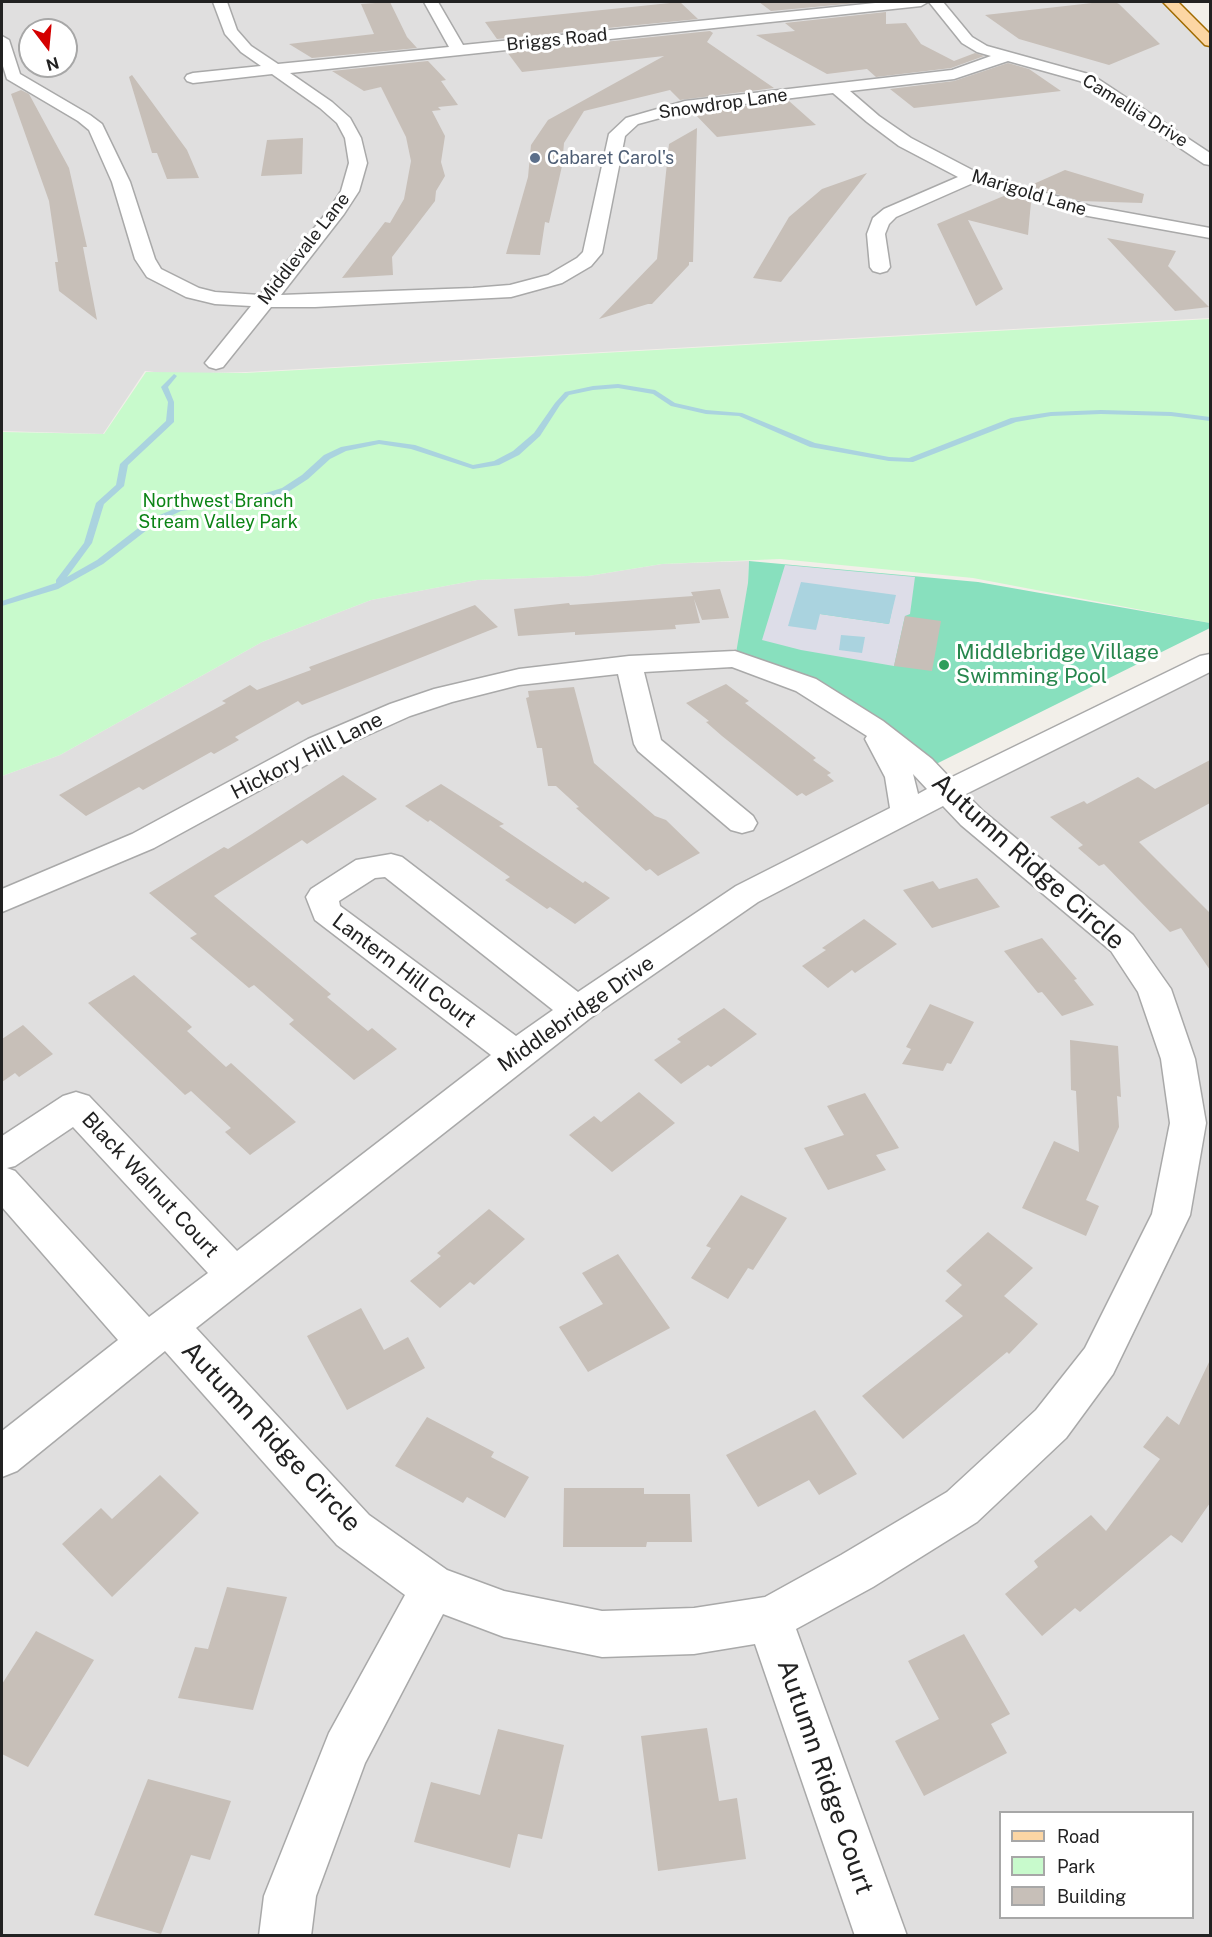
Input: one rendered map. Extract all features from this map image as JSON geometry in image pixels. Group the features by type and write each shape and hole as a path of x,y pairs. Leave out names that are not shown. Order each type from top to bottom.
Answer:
{"main road":[{"path":"1170,2 1210,42"}],"street":[{"name":"Middlevale Lane","path":"216,363 263,301 335,214 350,191 358,163 353,138 344,121 326,105 246,49 230,31 220,2"},
{"path":"431,2 458,50"},
{"name":"Briggs Road","path":"193,78 921,2"},
{"name":"Camellia Drive","path":"936,2 967,40 982,49 1086,78 1210,160"},
{"path":"724,8 740,20"},
{"path":"2,40 7,77"},
{"name":"Snowdrop Lane","path":"7,77 84,118 96,128 121,182 145,259 154,273 193,293 215,298 315,302 511,291 555,279 584,262 592,253 617,135 632,121 685,106 954,74 1004,57"},
{"name":"Marigold Lane","path":"837,88 873,119 905,142 972,177 1088,211 1210,232"},
{"path":"880,267 876,234 880,222 890,213 972,177"},
{"name":"Autumn Ridge Circle","path":"157,1334 353,1530 433,1588 504,1614 602,1634 694,1630 770,1619 856,1571 962,1507 1051,1424 1099,1361 1171,1215 1188,1123 1178,1059 1154,989 1122,943 972,818 922,766 873,727 806,685 735,659 629,664"},
{"path":"629,664 648,744 742,823"},
{"name":"Hickory Hill Lane","path":"2,901 143,841 318,746 400,710 444,695 519,677 629,664"},
{"name":"Middlebridge Drive","path":"2,1457 516,1055 747,894 947,791 1208,667"},
{"name":"Autumn Ridge Circle","path":"873,727 900,777 906,812"},
{"name":"Lantern Hill Court","path":"516,1055 326,912 322,897 367,868 391,865 578,1010"},
{"name":"Black Walnut Court","path":"2,1155 76,1106 235,1275"},
{"path":"2,1182 157,1334"},
{"path":"285,1935 290,1896 346,1750 433,1588"},
{"name":"Autumn Ridge Court","path":"770,1619 832,1801 881,1935"}],"shaded area":[{"path":"2,2 1170,2 1210,42 1210,318 247,372 173,374 145,371 103,434 2,431"},
{"path":"749,561 748,583 806,685 947,791 1203,666 1210,667 1210,1935 2,1936 2,776 60,755 262,642 371,600 477,580 588,576 662,564"},
{"path":"785,565 915,577 910,614 905,616 894,666 801,650 762,640","holes":["895,595 889,624 820,614"]}],"green space":[{"name":"Northwest Branch Stream Valley Park","path":"1210,319 1210,623 973,578 780,559 662,564 588,576 477,580 371,600 262,642 60,755 2,776 2,432 104,434 146,372 245,373"},
{"name":"Middlebridge Village Swimming Pool","path":"749,561 978,582 1210,623 1210,628 930,767 873,727 735,659 748,583"}],"water":[{"path":"801,582 896,595 889,624 820,614 816,630 788,626"},
{"path":"841,635 865,637 862,653 839,650"}],"building":[{"path":"390,2 407,37 417,48 312,58 289,44 374,34 361,4"},
{"path":"680,2 698,19 497,39 485,22"},
{"path":"759,2 868,2 771,11"},
{"path":"1101,2 1119,4 1160,44 1109,65 1019,39 985,15"},
{"path":"886,12 886,24 906,23 921,44 954,61 975,53 984,56 951,68 876,77 867,69 827,74 756,35 795,31 785,23"},
{"path":"710,31 713,33 707,42 774,88 680,100 670,90 584,111 564,143 562,166 549,223 545,222 540,255 506,254 528,177 531,145 548,120 664,56 522,72 507,52"},
{"path":"428,61 446,80 441,81 458,105 438,107 441,110 432,111 445,136 441,162 445,176 436,191 435,201 392,257 393,275 342,278 385,222 390,223 404,199 411,161 406,137 381,87 364,91 332,71"},
{"path":"1008,63 1029,69 1061,91 914,108 890,89 954,81"},
{"path":"132,75 187,150 199,178 167,179 157,153 152,153 129,77"},
{"path":"21,90 29,94 69,168 87,247 83,247 97,320 59,291 55,262 58,262 49,201 11,94"},
{"path":"789,101 816,125 717,137 693,112"},
{"path":"697,128 693,262 689,262 689,265 652,304 599,319 657,259 669,144"},
{"path":"303,138 302,174 261,176 267,140"},
{"path":"1065,170 1144,194 1142,203 1080,201 1029,186"},
{"path":"867,173 781,282 753,278 789,217 822,189"},
{"path":"1006,195 1031,202 1028,235 968,220 1003,289 976,306 937,224"},
{"path":"1107,238 1176,251 1168,266 1209,307 1175,311"},
{"path":"720,589 729,618 702,620 694,599 700,623 675,625 676,629 518,636 514,609 569,603 570,605 693,596 691,592"},
{"path":"475,605 498,627 302,705 298,701 235,737 239,740 214,754 211,752 143,790 139,787 86,816 59,795 226,703 222,701 250,685 257,690 311,670 309,667"},
{"path":"905,616 941,621 932,671 894,666"},
{"path":"726,684 749,701 745,703 816,758 813,760 831,773 827,775 834,781 806,796 802,793 797,796 722,736 706,722 709,721 686,703"},
{"path":"574,687 594,763 655,816 666,820 700,853 658,876 650,869 646,871 576,808 579,807 556,786 548,786 542,748 537,748 526,698 529,697 528,691"},
{"path":"1210,760 1210,803 1139,842 1210,913 1210,970 1181,928 1170,932 1104,864 1099,866 1078,848 1083,845 1050,817 1084,801 1087,804 1138,777 1155,789"},
{"path":"343,775 377,799 307,844 302,840 214,896 331,994 327,997 368,1031 372,1028 397,1049 354,1080 289,1024 294,1020 254,985 249,988 190,938 197,934 149,893 224,847 228,849"},
{"path":"441,784 504,824 499,826 583,883 585,881 610,898 575,924 550,907 547,909 505,880 510,877 430,820 428,822 405,806"},
{"path":"977,878 1000,907 932,928 903,890 933,881 939,889"},
{"path":"864,919 897,944 855,973 852,970 828,988 802,966 826,950 822,948"},
{"path":"1042,938 1077,979 1074,980 1094,1005 1062,1016 1042,992 1038,993 1004,951"},
{"path":"134,975 192,1027 187,1031 226,1067 231,1063 296,1122 250,1155 225,1132 231,1128 191,1091 185,1095 88,1003"},
{"path":"930,1004 974,1022 951,1064 947,1063 943,1071 902,1064 911,1049 906,1047"},
{"path":"724,1008 757,1034 711,1067 708,1065 681,1084 654,1060 681,1042 677,1039"},
{"path":"23,1025 53,1054 19,1077 15,1073 2,1082 2,1039"},
{"path":"1070,1040 1118,1046 1121,1097 1117,1096 1119,1127 1086,1200 1099,1206 1086,1236 1022,1208 1054,1141 1079,1152 1076,1091 1071,1090"},
{"path":"639,1092 675,1123 612,1172 569,1135 594,1116 601,1122"},
{"path":"865,1093 899,1148 876,1155 886,1170 828,1190 804,1148 844,1135 827,1106"},
{"path":"741,1195 787,1218 753,1270 748,1268 728,1299 691,1278 711,1248 706,1246"},
{"path":"489,1209 525,1239 474,1285 470,1282 440,1308 410,1281 441,1256 437,1253"},
{"path":"988,1232 1033,1268 1004,1296 1038,1324 1009,1354 1007,1352 903,1439 862,1396 963,1316 945,1301 962,1285 946,1271"},
{"path":"618,1254 670,1328 588,1372 559,1327 603,1304 582,1273"},
{"path":"361,1308 384,1350 408,1337 425,1368 347,1410 307,1336"},
{"path":"1210,1360 1210,1503 1182,1543 1171,1535 1080,1612 1075,1608 1042,1636 1005,1594 1038,1567 1034,1561 1091,1515 1106,1531 1160,1459 1143,1447 1167,1416 1179,1425"},
{"path":"815,1410 857,1474 819,1495 809,1480 758,1507 726,1455"},
{"path":"427,1417 494,1452 491,1457 529,1477 505,1518 467,1497 463,1503 395,1466"},
{"path":"160,1475 199,1513 112,1597 62,1544 101,1508 112,1519"},
{"path":"564,1488 644,1488 644,1494 690,1494 692,1542 647,1542 646,1547 563,1547"},
{"path":"227,1587 287,1597 253,1710 178,1698 195,1647 208,1649"},
{"path":"36,1631 94,1660 28,1767 2,1754 2,1684"},
{"path":"964,1634 1010,1714 991,1724 1007,1753 924,1796 895,1741 939,1719 908,1661"},
{"path":"707,1728 719,1801 737,1798 746,1859 658,1871 641,1736"},
{"path":"498,1729 564,1745 542,1839 518,1834 510,1868 414,1842 431,1782 480,1795"},
{"path":"148,1779 231,1801 210,1860 191,1855 161,1934 94,1915"}],"waterway":[{"path":"59,582 88,543 100,503 120,486 124,464 170,422 171,402 164,387 174,376"},
{"path":"2,604 55,587 100,562 153,521 179,509 254,499 285,490 305,477 327,457 344,449 379,442 412,447 473,467 496,463 516,453 537,434 567,393 593,388 618,386 655,392 673,405 706,412 740,414 813,445 889,459 910,460 1014,420 1051,414 1101,412 1171,414 1210,419"}],"place":[{"name":"Cabaret Carol's","path":"535,158"},
{"name":"Middlebridge Village Swimming Pool","path":"944,665"}]}
